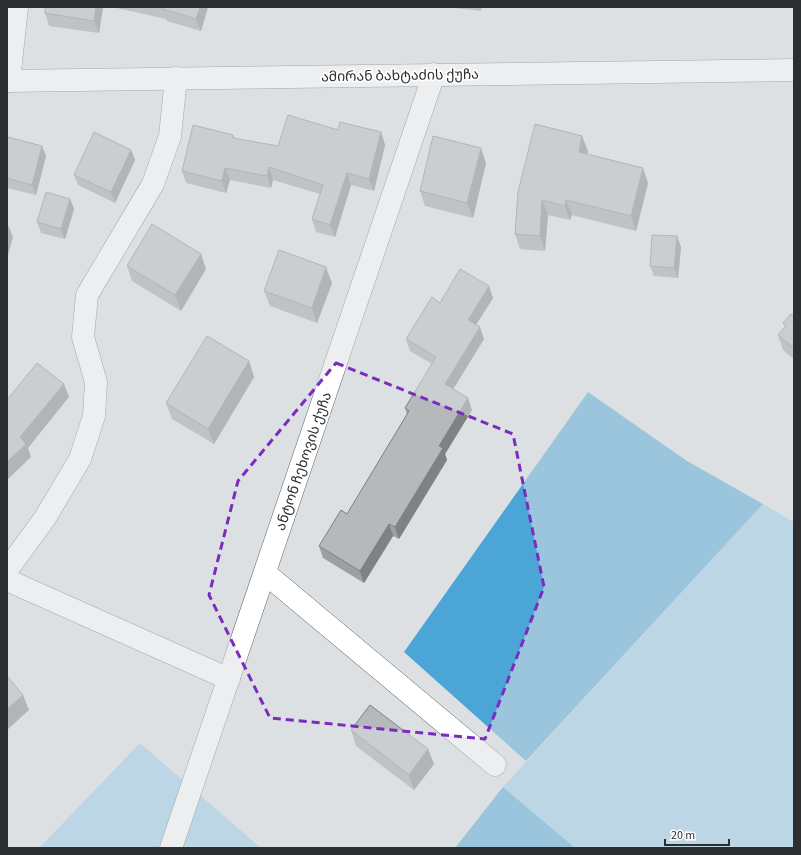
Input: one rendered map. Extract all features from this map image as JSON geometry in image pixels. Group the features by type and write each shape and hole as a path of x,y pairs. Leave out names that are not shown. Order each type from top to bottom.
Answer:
{"street":[{"path":"8,81 17,7"},
{"name":"ამირან ბახტაძის ქუჩა","path":"8,81 794,70"},
{"name":"ანტონ ჩეხოვის ქუჩა","path":"172,848 434,74"},
{"path":"7,570 45,518 80,459 94,416 96,382 83,337 87,295 153,184 170,136 176,78"},
{"path":"265,573 495,765"},
{"path":"7,580 229,679"}],"highlighted area":[{"path":"336,363 513,434 544,587 485,739 270,718 209,595 238,481"}],"shaded area":[{"path":"588,392 687,461 763,504 526,761 404,652"},
{"path":"763,504 794,522 794,848 572,848 573,846 503,787"},
{"path":"140,743 261,848 39,848"},
{"path":"503,787 573,846 572,848 455,848"}],"building":[{"path":"45,7 96,7 94,21 45,13"},
{"path":"163,7 200,7 196,19 163,9"},
{"path":"288,115 338,130 340,122 381,132 369,179 347,173 330,225 312,219 323,185 269,167 267,176 225,168 222,181 182,171 193,125 233,135 233,138 278,146"},
{"path":"535,124 582,136 579,152 643,168 631,216 566,200 565,206 542,200 540,236 515,234 518,192"},
{"path":"94,132 131,150 111,192 74,175"},
{"path":"433,136 481,148 467,203 420,191"},
{"path":"8,137 42,146 32,185 7,178"},
{"path":"46,192 70,199 61,229 37,222"},
{"path":"152,224 201,254 175,295 127,266"},
{"path":"652,235 677,236 674,268 650,266"},
{"path":"279,250 326,267 312,308 264,291"},
{"path":"460,269 489,286 468,320 480,327 445,384 468,398 439,446 443,448 395,527 389,524 360,571 319,546 341,510 347,514 409,411 405,408 436,357 406,339 432,297 440,303"},
{"path":"791,314 794,316 794,348 778,335 786,326 783,323"},
{"path":"207,336 249,361 208,429 166,403"},
{"path":"37,363 64,384 20,437 26,444 7,462 7,400"},
{"path":"7,676 23,695 7,709"},
{"path":"370,705 428,749 409,775 351,730"}]}
